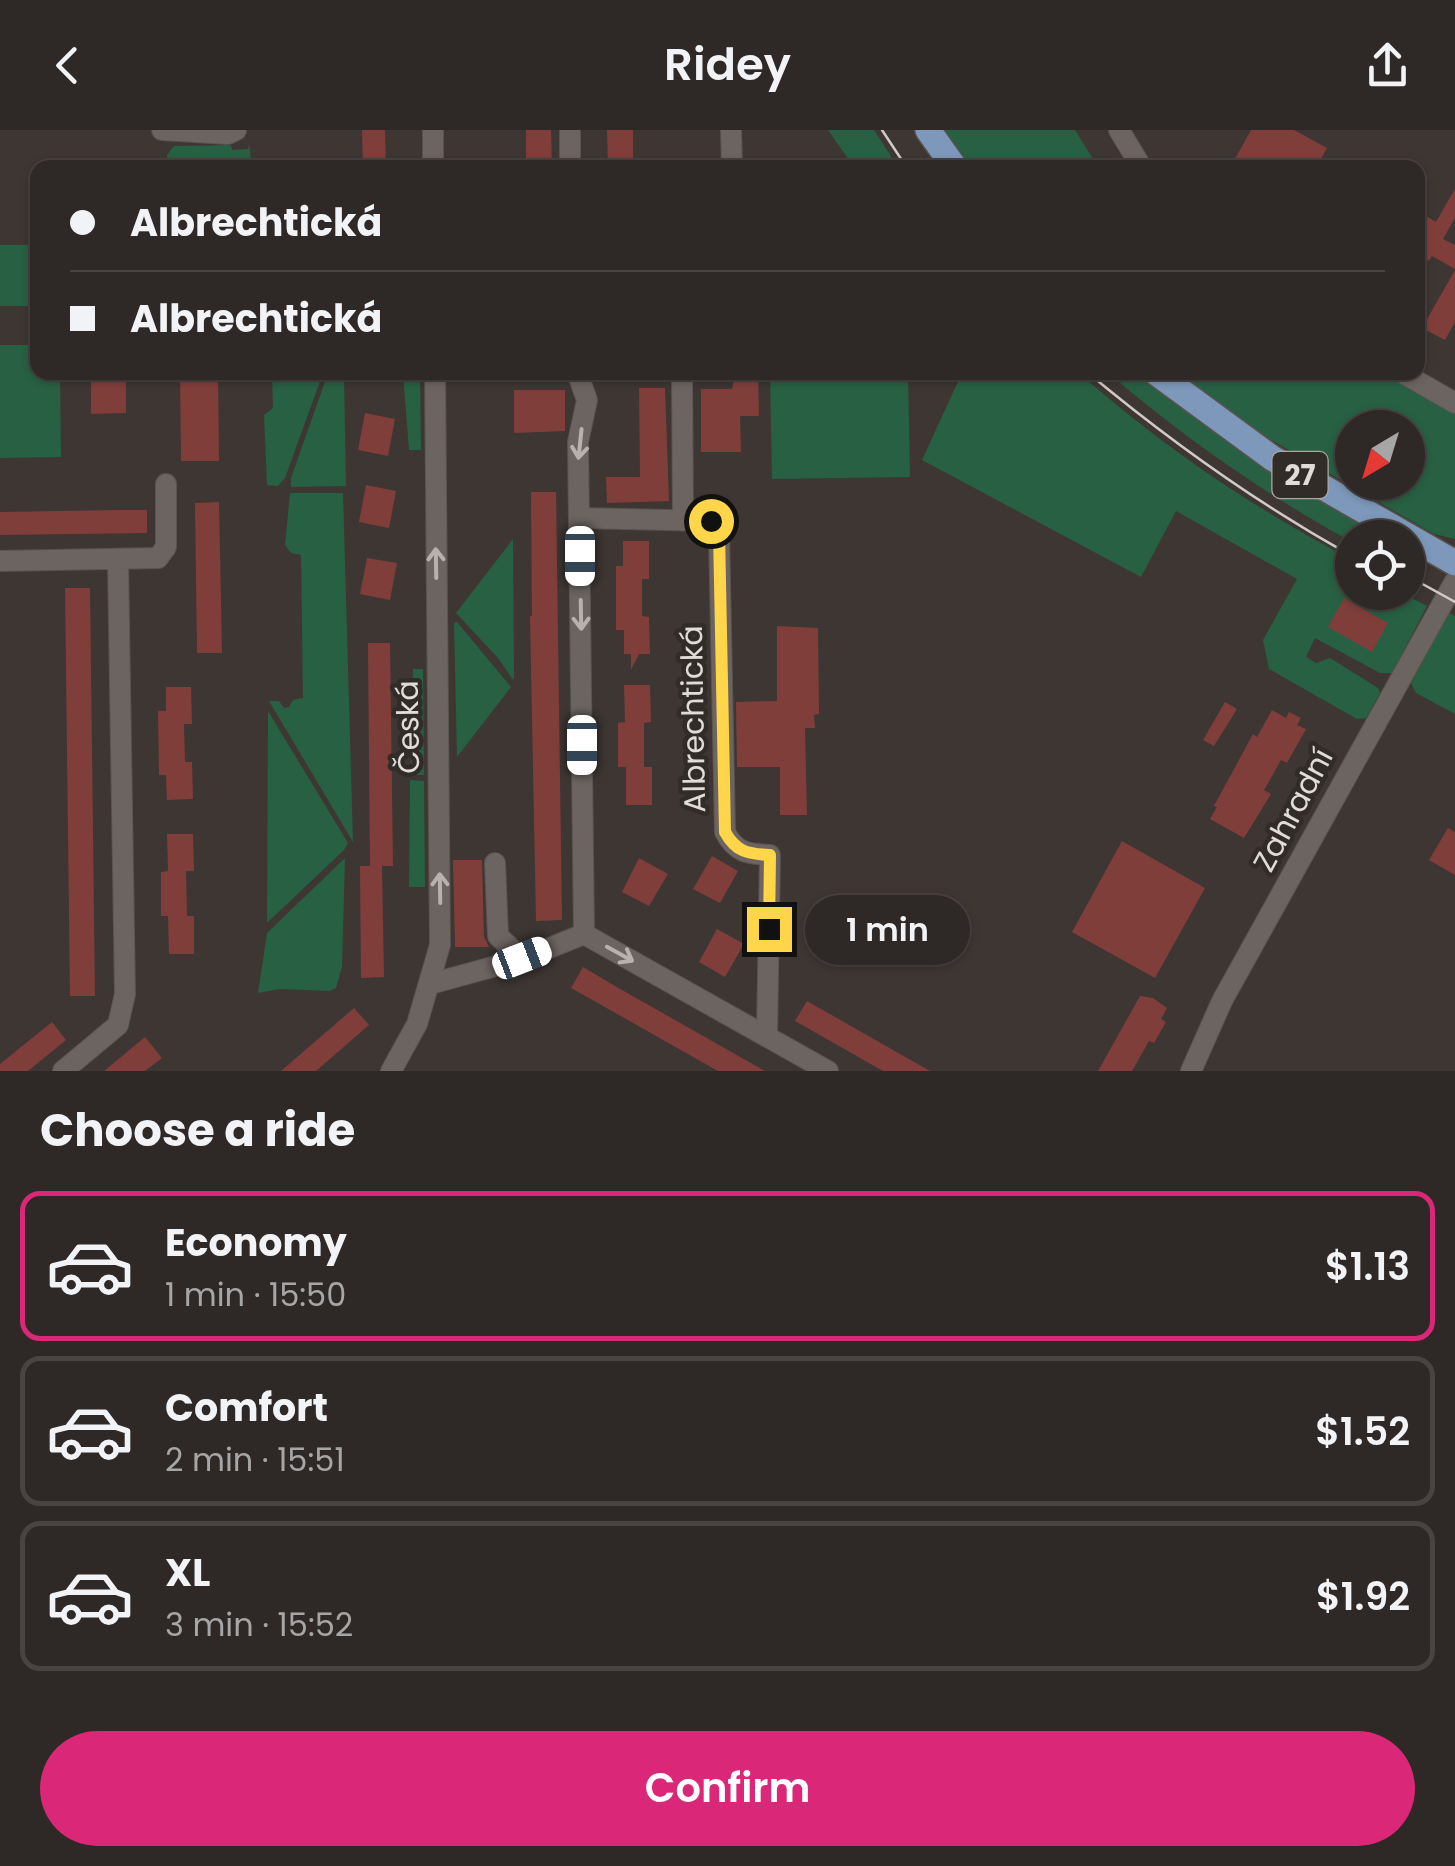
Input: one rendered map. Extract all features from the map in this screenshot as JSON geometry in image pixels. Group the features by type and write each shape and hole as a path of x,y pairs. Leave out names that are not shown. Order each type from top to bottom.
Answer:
{"main road":[{"path":"928,130 949,160"},
{"name":"27","path":"1167,380 1272,458 1455,563"}],"street":[{"path":"162,130 232,132"},
{"path":"433,130 433,160"},
{"path":"570,130 570,160"},
{"path":"732,130 732,160"},
{"path":"1119,130 1137,160"},
{"name":"Česká","path":"402,1068 440,945 435,380"},
{"path":"580,380 587,400 578,442 584,934"},
{"path":"682,380 682,519"},
{"path":"1415,380 1455,403"},
{"path":"0,562 158,558 166,547 166,484"},
{"name":"Albrechtická","path":"580,518 711,521 719,532 725,832 733,847 748,854 771,849 767,1035"},
{"path":"62,1071 118,1025 125,994 118,561"},
{"name":"Zahradní","path":"1191,1071 1222,1001 1455,581"},
{"path":"496,863 498,936 522,958"},
{"path":"430,984 522,958 584,934"},
{"path":"584,934 828,1071"}],"green space":[{"path":"828,130 874,130 893,160 849,160"},
{"path":"942,130 1075,130 1094,160 965,160"},
{"path":"249,144 251,160 167,160 174,146 231,145 232,150 248,149"},
{"path":"0,245 30,245 30,306 0,306"},
{"path":"0,345 30,345 30,380 60,380 61,457 0,458"},
{"path":"272,380 320,380 285,478 278,486 267,485 264,415 273,408"},
{"path":"326,380 344,380 346,486 291,487"},
{"path":"404,380 420,380 421,450 409,450"},
{"path":"770,380 908,380 910,477 772,479"},
{"path":"959,380 1087,380 1210,475 1335,550 1335,610 1425,610 1392,673 1380,673 1315,638 1306,657 1316,663 1330,658 1378,688 1380,693 1366,718 1357,719 1269,669 1263,640 1297,579 1176,511 1141,577 922,460"},
{"path":"1117,380 1144,380 1258,462 1355,520 1335,520 1335,533 1226,464"},
{"path":"1183,380 1395,380 1455,413 1455,539 1434,534 1425,529 1425,520 1410,520 1375,500 1425,500 1425,410 1335,410 1335,477 1259,433"},
{"path":"290,493 343,493 353,842 269,701 279,701 284,708 303,698 301,555 291,553 285,545"},
{"path":"513,539 514,678 513,680 456,613"},
{"path":"1449,613 1455,616 1455,714 1416,693 1411,683"},
{"path":"454,623 511,687 457,757"},
{"path":"413,669 423,669 424,775 411,775"},
{"path":"268,711 348,843 267,923"},
{"path":"410,780 424,781 425,887 409,887"},
{"path":"345,858 342,967 336,988 258,993 267,933"}],"building":[{"path":"362,130 385,130 386,160 363,160"},
{"path":"526,130 551,130 552,160 526,160"},
{"path":"607,130 633,130 633,160 608,160"},
{"path":"1251,130 1294,130 1327,148 1320,160 1234,160"},
{"path":"1455,189 1455,218 1443,239 1455,245 1455,269 1432,256 1429,261 1425,258 1425,215 1436,222"},
{"path":"1455,270 1455,322 1445,340 1425,330 1425,323"},
{"path":"91,380 126,380 126,413 91,414"},
{"path":"180,380 218,380 219,461 181,461"},
{"path":"734,380 758,380 759,416 740,416 741,452 701,452 701,389 732,389"},
{"path":"639,388 665,388 669,501 607,503 606,477 640,477"},
{"path":"514,390 565,390 565,431 514,433"},
{"path":"365,413 395,419 388,456 358,450"},
{"path":"366,485 396,491 389,528 359,522"},
{"path":"531,492 556,492 562,920 536,921"},
{"path":"219,502 222,653 197,653 195,503"},
{"path":"147,510 147,533 0,535 0,512"},
{"path":"623,541 649,541 649,579 642,579 642,616 649,617 650,654 639,654 631,670 631,654 624,654 624,630 616,630 616,566 623,566"},
{"path":"367,558 397,563 390,600 360,594"},
{"path":"65,588 90,588 95,996 70,996"},
{"path":"1337,610 1365,610 1388,623 1372,652 1328,627"},
{"path":"777,626 818,628 819,714 814,715 815,728 805,728 807,815 780,815 780,767 737,767 736,702 777,701"},
{"path":"368,643 390,643 393,866 382,866 384,977 361,978 360,866 370,866"},
{"path":"624,685 650,685 651,722 644,723 644,767 652,767 652,805 626,805 626,767 618,767 618,723 625,722"},
{"path":"166,687 191,687 192,724 184,724 185,762 192,762 193,799 167,800 166,775 159,775 158,711 166,711"},
{"path":"1225,702 1237,709 1214,746 1203,740"},
{"path":"1272,710 1286,718 1289,712 1301,718 1297,725 1306,729 1287,763 1281,760 1264,790 1271,794 1244,838 1210,819 1253,734 1257,737"},
{"path":"1448,828 1455,832 1455,875 1429,860"},
{"path":"167,834 193,834 194,871 186,871 187,916 194,916 194,954 169,954 168,916 161,916 161,872 168,871"},
{"path":"1122,841 1205,888 1155,978 1072,932"},
{"path":"712,856 738,871 720,903 693,889"},
{"path":"639,858 668,874 649,906 622,892"},
{"path":"453,860 482,860 484,937 489,947 455,947"},
{"path":"717,929 744,944 725,977 699,962"},
{"path":"583,967 765,1071 718,1071 571,988"},
{"path":"1140,996 1153,998 1167,1008 1161,1019 1166,1022 1154,1043 1149,1041 1132,1071 1098,1071"},
{"path":"807,1001 930,1071 883,1071 795,1021"},
{"path":"354,1008 369,1025 316,1071 281,1071"},
{"path":"52,1022 66,1040 28,1071 0,1071 0,1064"},
{"path":"145,1037 162,1058 145,1071 104,1071"}],"tram line":[{"path":"882,130 902,160"},
{"path":"1097,380 1215,470 1335,546"},
{"path":"1425,585 1455,602"}],"route":[{"path":"711,521 719,532 725,832 733,847 748,854 770,855 769,929"}]}
